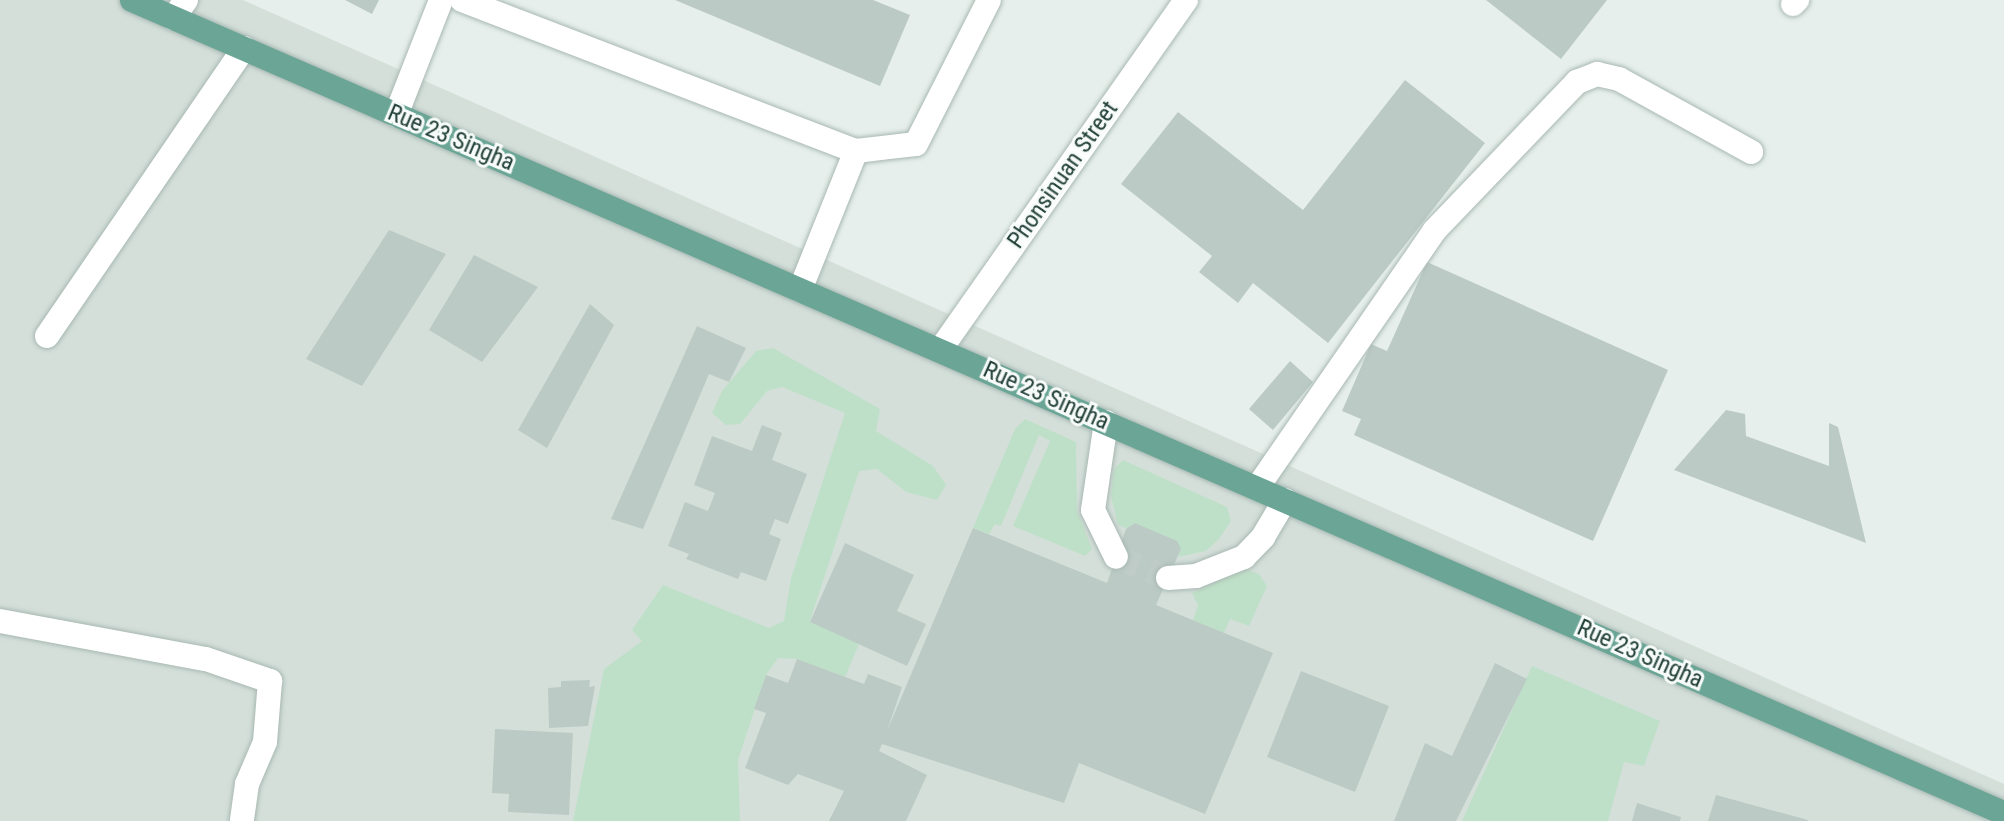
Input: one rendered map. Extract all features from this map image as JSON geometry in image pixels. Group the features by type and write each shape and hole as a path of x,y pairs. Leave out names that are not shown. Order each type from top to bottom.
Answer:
{"main road":[{"name":"Rue 23 Singha","path":"132,0 179,9 244,48 396,115 2004,813"},
{"name":"Rue 23 Singha","path":"1958,793 1983,821"}],"street":[{"path":"396,115 441,0"},
{"path":"462,0 856,151 916,144 989,0"},
{"name":"Phonsinuan Street","path":"940,350 1186,0"},
{"path":"47,336 244,48"},
{"path":"1257,488 1434,231 1577,82 1597,74 1619,79 1751,152"},
{"path":"800,290 856,151"},
{"path":"1106,422 1093,510 1116,557"},
{"path":"1168,578 1196,576 1244,557 1263,537 1285,500"},
{"path":"0,621 206,659 270,681 265,742 247,784 242,821"}],"shaded area":[{"path":"0,0 243,0 2004,784 2004,821 0,821"}],"green space":[{"path":"773,348 880,409 876,431 933,466 946,485 937,500 906,492 877,469 859,471 810,621 859,644 845,677 797,659 778,658 766,675 738,760 740,821 573,821 604,669 642,641 632,630 663,585 769,628 784,621 791,578 845,413 782,387 767,391 740,424 726,425 712,413 722,391 756,351"},
{"path":"1025,419 1076,442 1077,511 1092,549 1085,556 1013,526 1050,441 1039,435 1001,526 995,524 989,534 973,528 1015,429"},
{"path":"1123,460 1227,507 1231,521 1219,539 1206,551 1178,557 1181,549 1118,525 1111,496 1114,469"},
{"path":"1244,569 1259,574 1267,586 1249,626 1230,619 1224,633 1193,620 1198,605 1192,593"},
{"path":"1532,666 1660,721 1644,766 1624,762 1608,821 1462,821"}],"building":[{"path":"345,0 379,0 372,14"},
{"path":"675,0 873,0 910,15 880,86"},
{"path":"1486,0 1607,0 1561,59"},
{"path":"1405,80 1485,143 1328,343 1253,283 1238,303 1199,272 1212,256 1121,184 1178,112 1303,210"},
{"path":"389,230 446,254 362,386 306,359"},
{"path":"474,255 538,287 482,362 429,330"},
{"path":"1427,262 1668,370 1593,541 1354,435 1361,419 1342,411 1371,344 1387,351"},
{"path":"590,304 614,325 547,448 518,430"},
{"path":"697,326 746,348 729,382 709,374 643,529 611,519"},
{"path":"1290,361 1313,382 1273,430 1249,409"},
{"path":"1726,410 1745,414 1746,436 1829,466 1829,423 1838,427 1866,543 1674,470"},
{"path":"762,425 782,433 772,460 807,474 788,524 775,519 769,534 781,539 766,581 741,572 738,579 686,559 689,554 668,546 685,502 708,511 715,493 694,485 712,436 752,451"},
{"path":"1135,523 1177,541 1181,549 1156,605 1273,653 1205,814 1079,763 1064,803 882,744 879,751 927,775 906,821 829,821 844,791 798,774 788,785 745,768 766,713 754,709 766,675 788,683 797,659 864,684 868,674 902,687 887,731 973,528 1107,583 1126,529"},
{"path":"845,543 914,575 897,611 926,624 907,666 810,622"},
{"path":"1495,663 1527,679 1456,821 1394,821 1425,743 1452,756"},
{"path":"1301,671 1389,706 1355,792 1267,757"},
{"path":"590,680 589,687 595,686 588,726 549,728 548,688 561,687 561,681"},
{"path":"495,729 573,733 569,815 508,812 509,794 492,793"},
{"path":"1716,795 1808,820 1808,821 1708,821"},
{"path":"1637,803 1681,817 1680,821 1632,821"}],"tunnel":[{"path":"1116,557 1168,578"}]}
